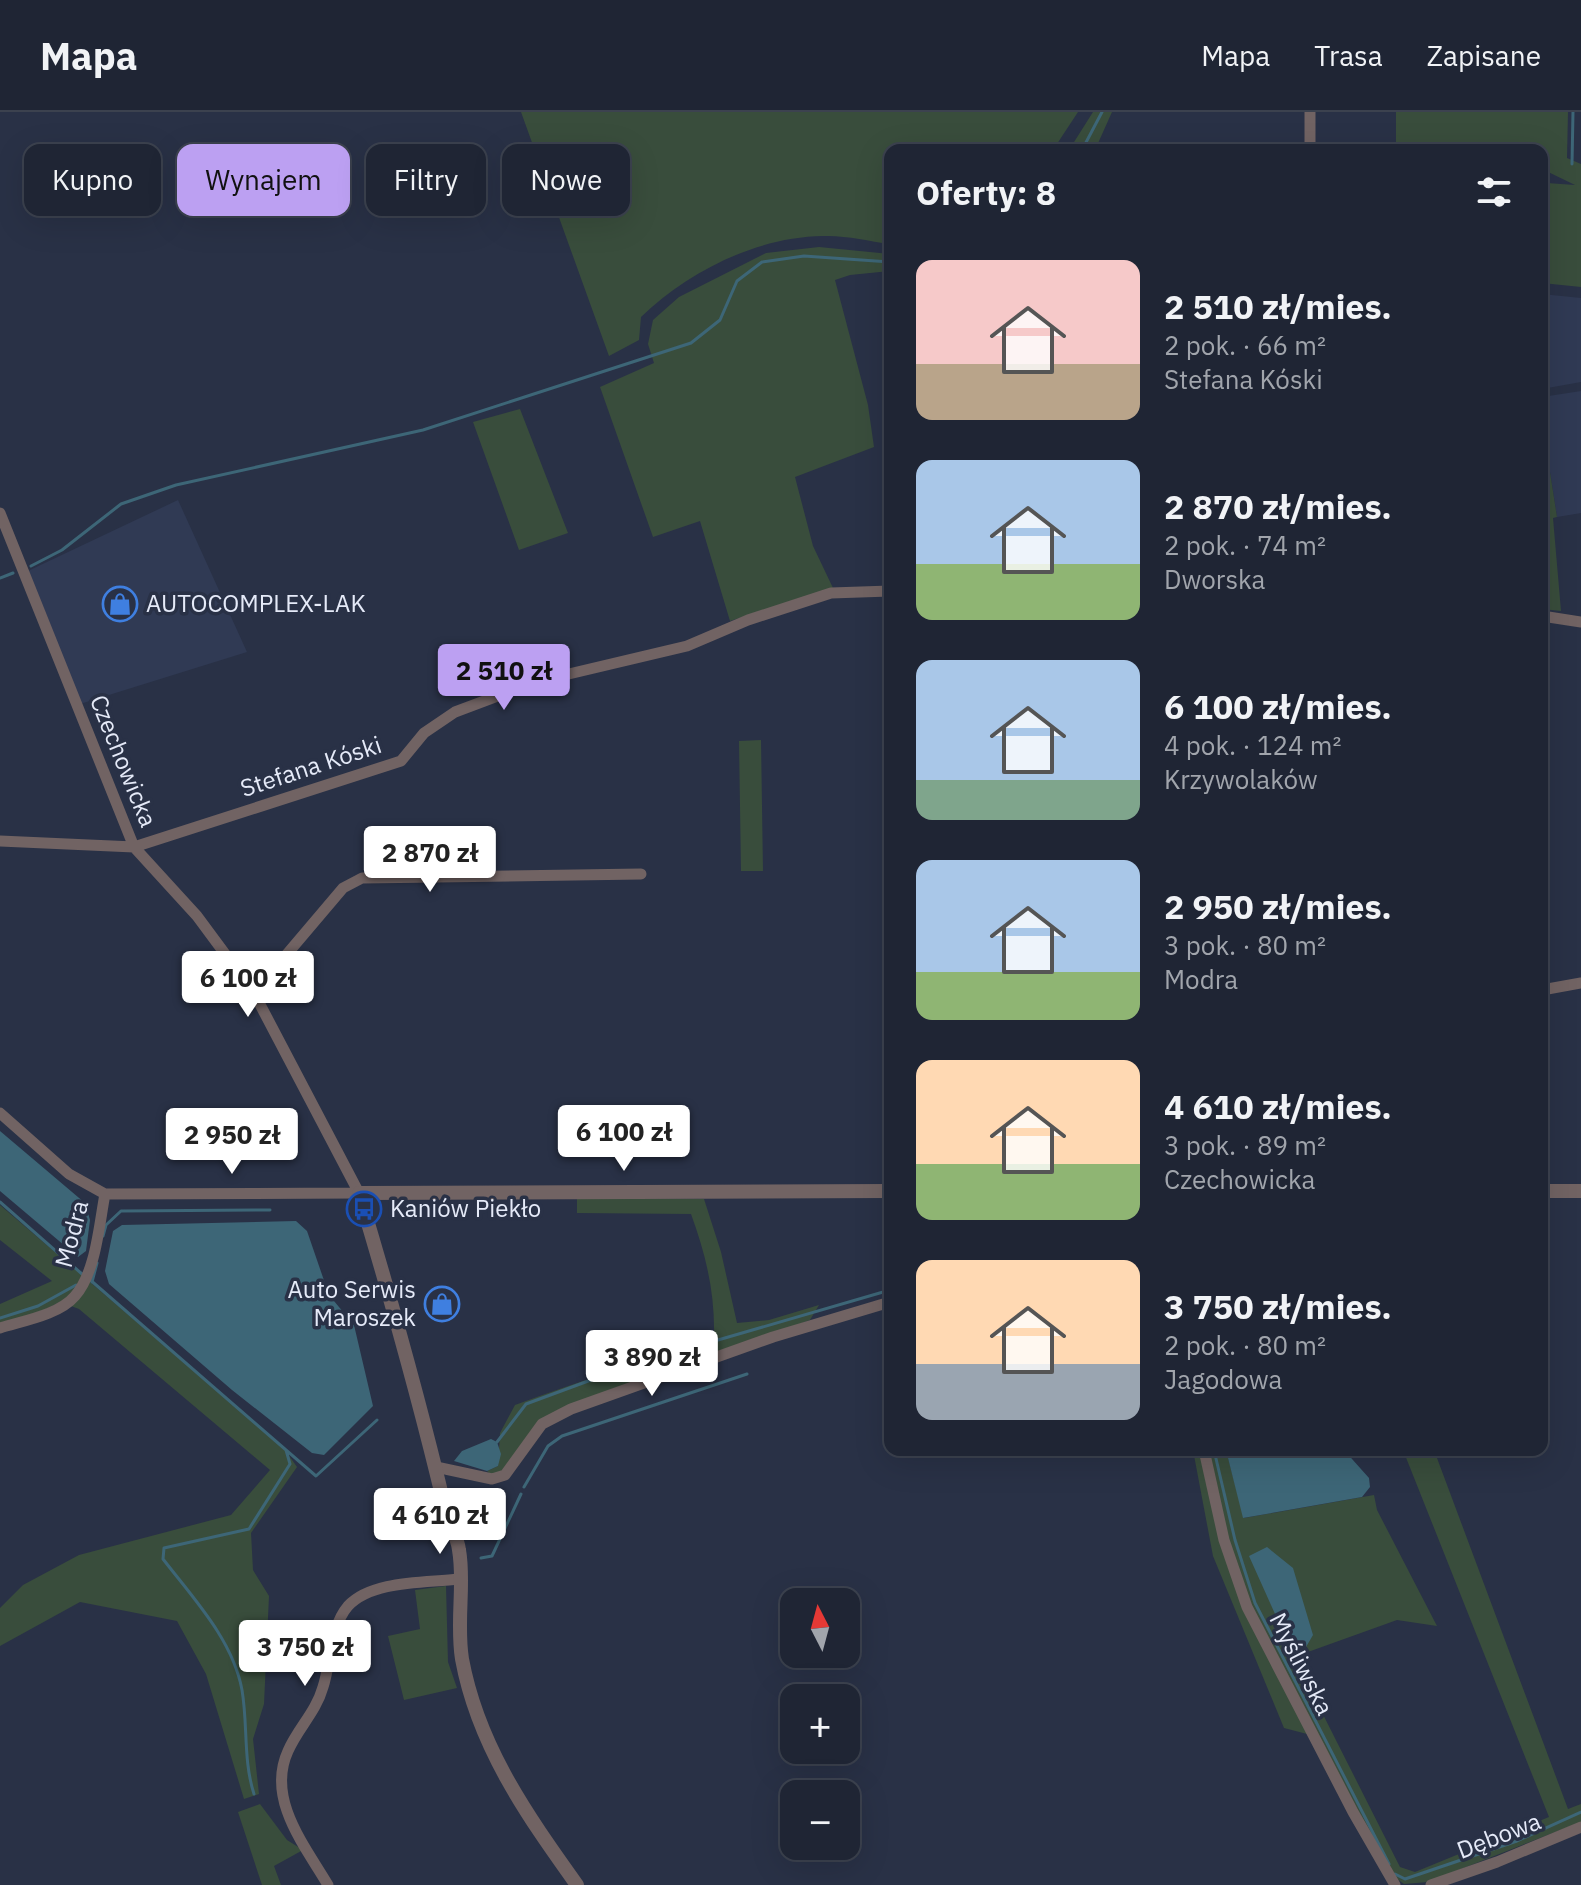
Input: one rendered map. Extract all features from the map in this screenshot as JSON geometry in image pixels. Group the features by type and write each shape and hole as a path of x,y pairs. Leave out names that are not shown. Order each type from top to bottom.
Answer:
{"street":[{"path":"1310,112 1310,144"},
{"name":"Czechowicka","path":"0,513 134,847 197,916 254,993 359,1193 436,1467 444,1507 460,1550 457,1619 462,1660 488,1746 513,1791 577,1885"},
{"name":"Stefana Kóski","path":"0,841 134,847 401,761 424,733 455,712 535,682 687,646 748,620 831,593 884,591"},
{"path":"1548,617 1581,622"},
{"path":"254,993 343,888 362,878 641,874"},
{"path":"1548,989 1581,983"},
{"name":"Modra","path":"0,1113 69,1174 105,1194 359,1193"},
{"path":"359,1193 884,1191"},
{"path":"1548,1191 1581,1191"},
{"name":"Modra","path":"0,1328 40,1315 75,1297 88,1271 105,1194"},
{"path":"436,1467 492,1479 505,1475 542,1424 571,1409 773,1337 884,1304"},
{"name":"Myśliwska","path":"1205,1456 1224,1540 1247,1607 1353,1812 1395,1885"},
{"path":"328,1885 288,1818 281,1779 288,1752 318,1705 337,1627 348,1606 368,1593 458,1579"},
{"name":"Dębowa","path":"1431,1885 1581,1827"}],"shaded area":[{"path":"1548,295 1581,298 1581,382 1548,388"},
{"path":"1581,391 1581,513 1557,517 1548,459 1548,396"},
{"path":"178,500 247,652 80,704 28,571"},
{"path":"0,1131 85,1203 90,1220 86,1251 78,1257 0,1191"},
{"path":"296,1221 307,1231 329,1295 354,1325 373,1406 324,1455 312,1453 232,1390 109,1284 105,1271 113,1231 122,1225"},
{"path":"491,1439 497,1442 501,1454 498,1466 487,1471 454,1461 462,1451"},
{"path":"1228,1456 1349,1456 1369,1478 1370,1487 1362,1497 1243,1518"},
{"path":"1267,1547 1293,1568 1313,1635 1306,1647 1288,1643 1249,1556"}],"green space":[{"path":"521,112 1078,112 1057,144 884,144 884,243 823,236 798,238 748,250 702,272 660,301 641,317 639,340 609,356 559,216 630,216 630,144 533,144"},
{"path":"1093,112 1112,112 1098,144 1073,144"},
{"path":"1396,112 1568,112 1567,158 1581,164 1581,287 1548,284 1548,183 1575,185 1548,172 1548,144 1396,144"},
{"path":"819,247 884,253 884,272 835,280 868,405 874,447 795,477 813,546 833,588 730,621 700,521 653,537 600,387 654,363 648,344 653,320 679,297 766,253"},
{"path":"520,409 568,533 519,550 473,422"},
{"path":"1548,459 1557,517 1553,518 1561,611 1548,610"},
{"path":"761,740 763,871 741,871 739,741"},
{"path":"577,1198 704,1199 721,1252 737,1323 769,1320 819,1305 810,1320 540,1421 501,1474 492,1476 487,1471 498,1466 500,1433 515,1405 714,1336 708,1274 691,1214 577,1213"},
{"path":"0,1205 283,1447 297,1467 251,1533 253,1570 269,1596 264,1704 253,1739 259,1794 244,1799 206,1674 177,1621 80,1602 0,1646 0,1608 23,1585 79,1555 231,1515 270,1470 79,1309 60,1302 40,1312 0,1324 0,1304 52,1281 0,1240"},
{"path":"1194,1456 1228,1456 1244,1518 1374,1495 1377,1510 1437,1626 1397,1620 1294,1657 1400,1867 1415,1872 1549,1817 1405,1456 1436,1456 1568,1809 1581,1804 1581,1822 1428,1882 1404,1884 1393,1876 1307,1734 1284,1728 1213,1556"},
{"path":"446,1586 448,1662 457,1688 404,1700 388,1636 420,1629 415,1590"},
{"path":"260,1804 287,1840 303,1850 274,1866 281,1885 262,1885 238,1812"}],"waterway":[{"path":"1085,144 1102,112"},
{"path":"1572,164 1573,112"},
{"path":"31,566 62,550 121,504 176,485 423,430 691,343 720,320 737,281 762,262 804,256 884,262"},
{"path":"0,578 13,573"},
{"path":"0,1202 82,1274"},
{"path":"103,1236 106,1225 121,1211 270,1210"},
{"path":"92,1282 97,1263"},
{"path":"88,1278 316,1476 377,1420"},
{"path":"0,1318 38,1306 76,1285"},
{"path":"497,1442 526,1404 618,1370 657,1362 718,1340 884,1292"},
{"path":"524,1487 548,1446 562,1436 747,1374"},
{"path":"254,1794 248,1768 242,1690 237,1672 210,1620 163,1559 164,1548 249,1529 290,1464 286,1450"},
{"path":"1215,1456 1235,1540 1255,1603 1389,1864"},
{"path":"481,1558 492,1556 521,1494"},
{"path":"1395,1874 1405,1879 1517,1841 1581,1812"}],"place":[{"name":"AUTOCOMPLEX-LAK","path":"120,604"},
{"name":"Kaniów Piekło","path":"364,1209"},
{"name":"Auto Serwis Maroszek","path":"442,1304"}]}
